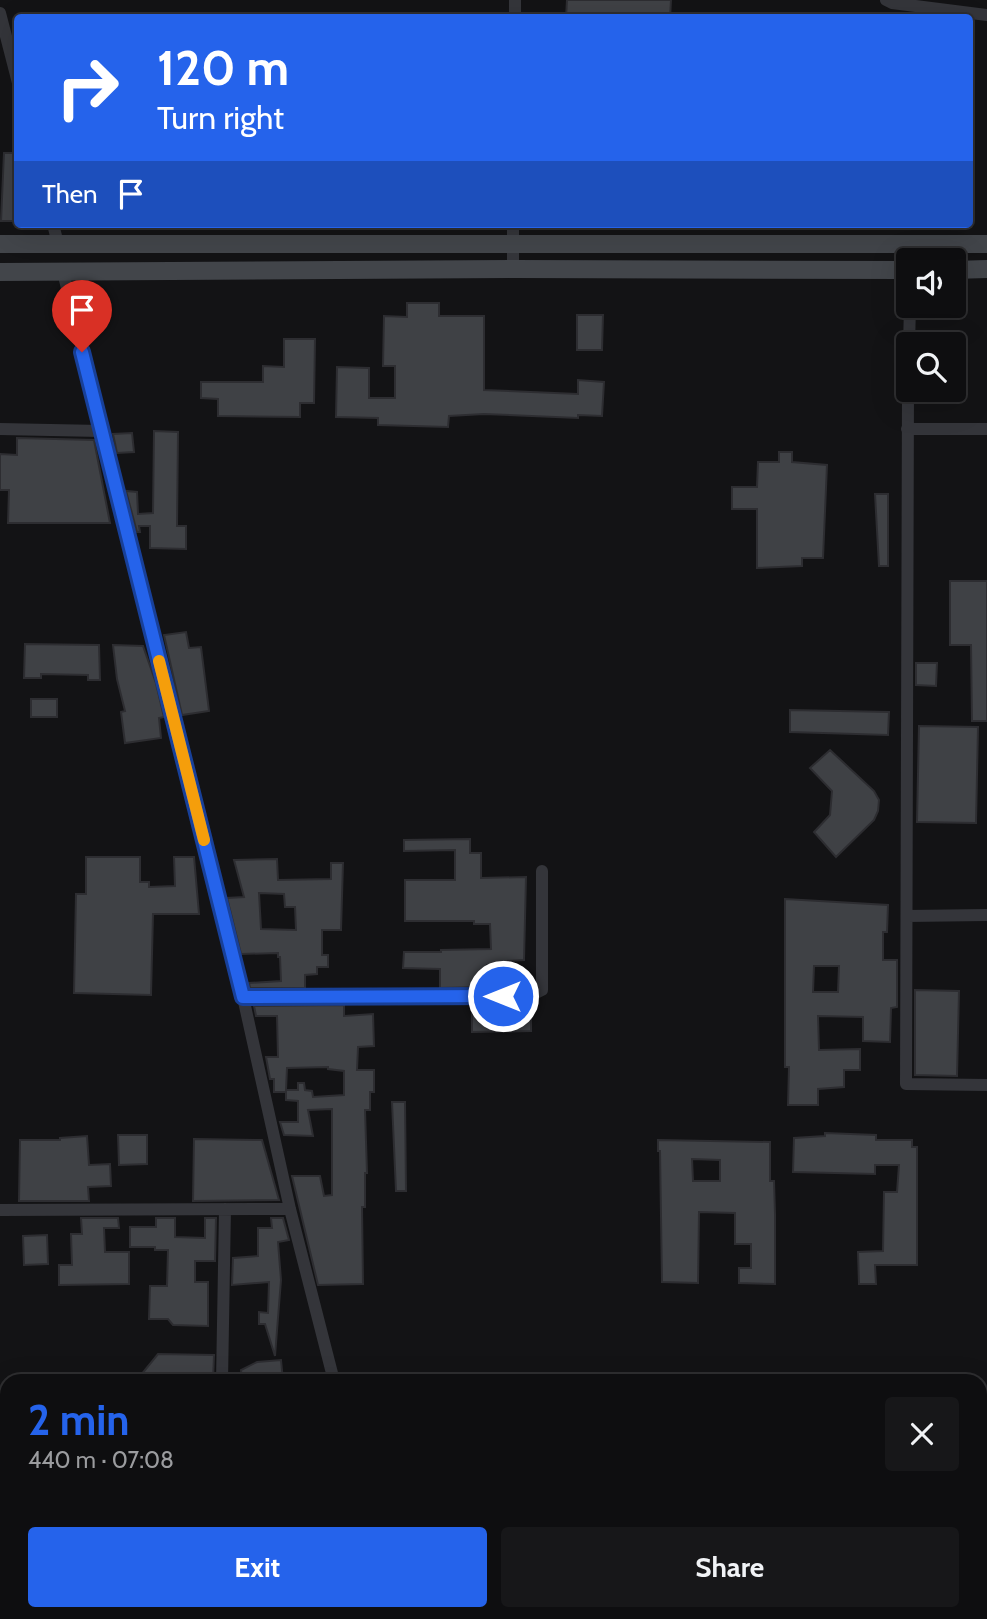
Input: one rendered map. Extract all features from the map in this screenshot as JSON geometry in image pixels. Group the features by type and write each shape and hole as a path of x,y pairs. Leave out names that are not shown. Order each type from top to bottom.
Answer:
{"main road":[{"path":"0,244 987,244"},
{"path":"192,244 192,271"},
{"path":"0,272 896,270"},
{"path":"966,270 987,270"}],"street":[{"path":"886,0 987,15"},
{"path":"0,13 14,67"},
{"path":"54,228 58,244"},
{"path":"513,228 513,269"},
{"path":"63,272 243,997 290,1209 332,1374"},
{"path":"908,402 906,1084 987,1084"},
{"path":"0,429 101,431"},
{"path":"907,429 987,429"},
{"path":"243,997 530,996 542,990 542,871"},
{"path":"907,916 987,915"},
{"path":"222,1374 225,1209"},
{"path":"0,1210 290,1209"}],"building":[{"path":"567,0 671,0 670,14 566,14"},
{"path":"4,153 14,153 14,221 1,221"},
{"path":"407,303 439,303 439,316 484,316 484,390 578,394 578,380 604,382 602,416 449,416 448,427 378,425 378,418 336,417 337,367 369,368 369,398 395,398 395,366 383,366 384,316 407,317"},
{"path":"577,315 603,315 602,350 577,350"},
{"path":"284,339 315,339 314,403 300,403 300,417 218,416 218,399 201,398 201,382 263,382 263,366 284,367"},
{"path":"154,431 178,432 177,526 186,526 186,549 150,548 150,526 139,526 140,532 137,532 126,491 137,492 138,514 153,513"},
{"path":"132,433 134,452 117,453 113,434"},
{"path":"17,438 94,440 110,523 8,523 9,490 0,490 0,454 17,455"},
{"path":"779,452 792,452 792,462 827,465 823,558 802,558 802,566 757,568 757,509 732,509 732,487 757,487 758,462 779,462"},
{"path":"875,494 888,494 888,566 879,566"},
{"path":"950,581 987,581 987,721 972,721 971,645 950,645"},
{"path":"186,632 189,648 201,647 209,711 182,715 164,635"},
{"path":"25,644 99,645 100,680 88,680 88,675 41,674 41,678 24,678"},
{"path":"113,645 143,646 164,717 159,718 161,738 125,743 121,712 125,711 117,679"},
{"path":"916,663 937,663 936,686 916,685"},
{"path":"31,699 57,699 57,717 31,717"},
{"path":"790,710 889,712 888,735 790,732"},
{"path":"919,726 978,727 976,823 917,822"},
{"path":"830,750 874,791 879,800 874,820 836,857 814,832 830,815 832,791 810,768"},
{"path":"470,839 470,853 481,853 481,878 526,877 524,960 508,961 509,965 487,965 487,987 440,988 440,969 403,968 404,952 491,949 490,924 474,924 474,921 405,921 405,880 455,880 455,850 404,851 404,840"},
{"path":"86,857 140,857 140,882 149,882 149,887 175,886 174,857 194,857 199,914 153,914 151,995 74,993 76,894 86,894"},
{"path":"277,859 278,880 331,879 331,863 343,863 341,930 322,930 322,955 328,955 328,967 317,967 317,974 305,975 305,988 250,988 249,983 281,981 280,957 278,953 241,954 227,898 244,897 234,860","holes":["259,893 284,894 285,907 295,907 296,930 261,929"]},
{"path":"785,899 888,905 887,932 883,932 883,960 897,960 897,1007 891,1008 890,1042 863,1041 863,1017 818,1016 819,1050 860,1049 860,1070 844,1070 844,1087 818,1089 818,1105 788,1105 789,1067 785,1067","holes":["814,966 839,966 838,992 813,992"]},
{"path":"915,990 959,991 957,1076 915,1075"},
{"path":"344,1005 344,1016 373,1014 374,1046 358,1047 357,1070 374,1070 374,1092 370,1092 370,1110 365,1110 367,1173 365,1207 362,1207 363,1284 318,1285 292,1176 320,1176 324,1196 332,1195 332,1109 308,1110 313,1136 284,1135 280,1122 298,1122 298,1101 286,1100 286,1092 274,1092 274,1079 270,1079 266,1057 278,1057 277,1016 256,1016 254,1006","holes":["287,1068 344,1071 344,1095 313,1097 312,1091 305,1090 304,1083 298,1083 298,1090 286,1090"]},
{"path":"472,1005 531,1005 531,1031 472,1032"},
{"path":"392,1102 405,1102 406,1191 396,1191"},
{"path":"825,1133 876,1135 876,1140 912,1140 912,1147 917,1147 917,1265 875,1265 876,1284 859,1284 858,1252 883,1251 884,1192 897,1192 899,1165 875,1165 875,1174 793,1172 794,1138 825,1136"},
{"path":"118,1135 147,1135 147,1164 119,1165"},
{"path":"87,1136 89,1165 110,1164 111,1186 88,1187 89,1201 19,1201 20,1140 60,1140"},
{"path":"194,1139 262,1140 279,1200 193,1201"},
{"path":"658,1140 770,1142 770,1181 774,1181 775,1284 739,1283 739,1268 751,1268 751,1244 735,1244 735,1213 699,1212 698,1283 662,1282","holes":["692,1159 720,1160 720,1181 693,1181"]},
{"path":"81,1218 118,1218 119,1228 104,1228 105,1252 129,1252 129,1284 59,1285 59,1265 72,1265 71,1234 82,1234"},
{"path":"156,1218 175,1218 175,1237 205,1238 205,1218 216,1218 215,1261 195,1261 195,1282 208,1282 208,1326 173,1325 168,1319 149,1319 150,1286 167,1286 168,1250 130,1247 130,1227 156,1227"},
{"path":"271,1218 283,1218 289,1240 278,1242 281,1280 275,1356 265,1324 259,1324 259,1312 268,1313 269,1282 232,1285 233,1258 258,1256 258,1228 272,1228"},
{"path":"47,1235 48,1264 24,1265 23,1236"},
{"path":"158,1354 214,1355 213,1374 142,1374"},
{"path":"281,1360 282,1374 241,1374 241,1370 257,1362"}],"slow traffic":[{"path":"159,661 204,840"}],"route":[{"path":"82,352 243,997 503,996"}]}
